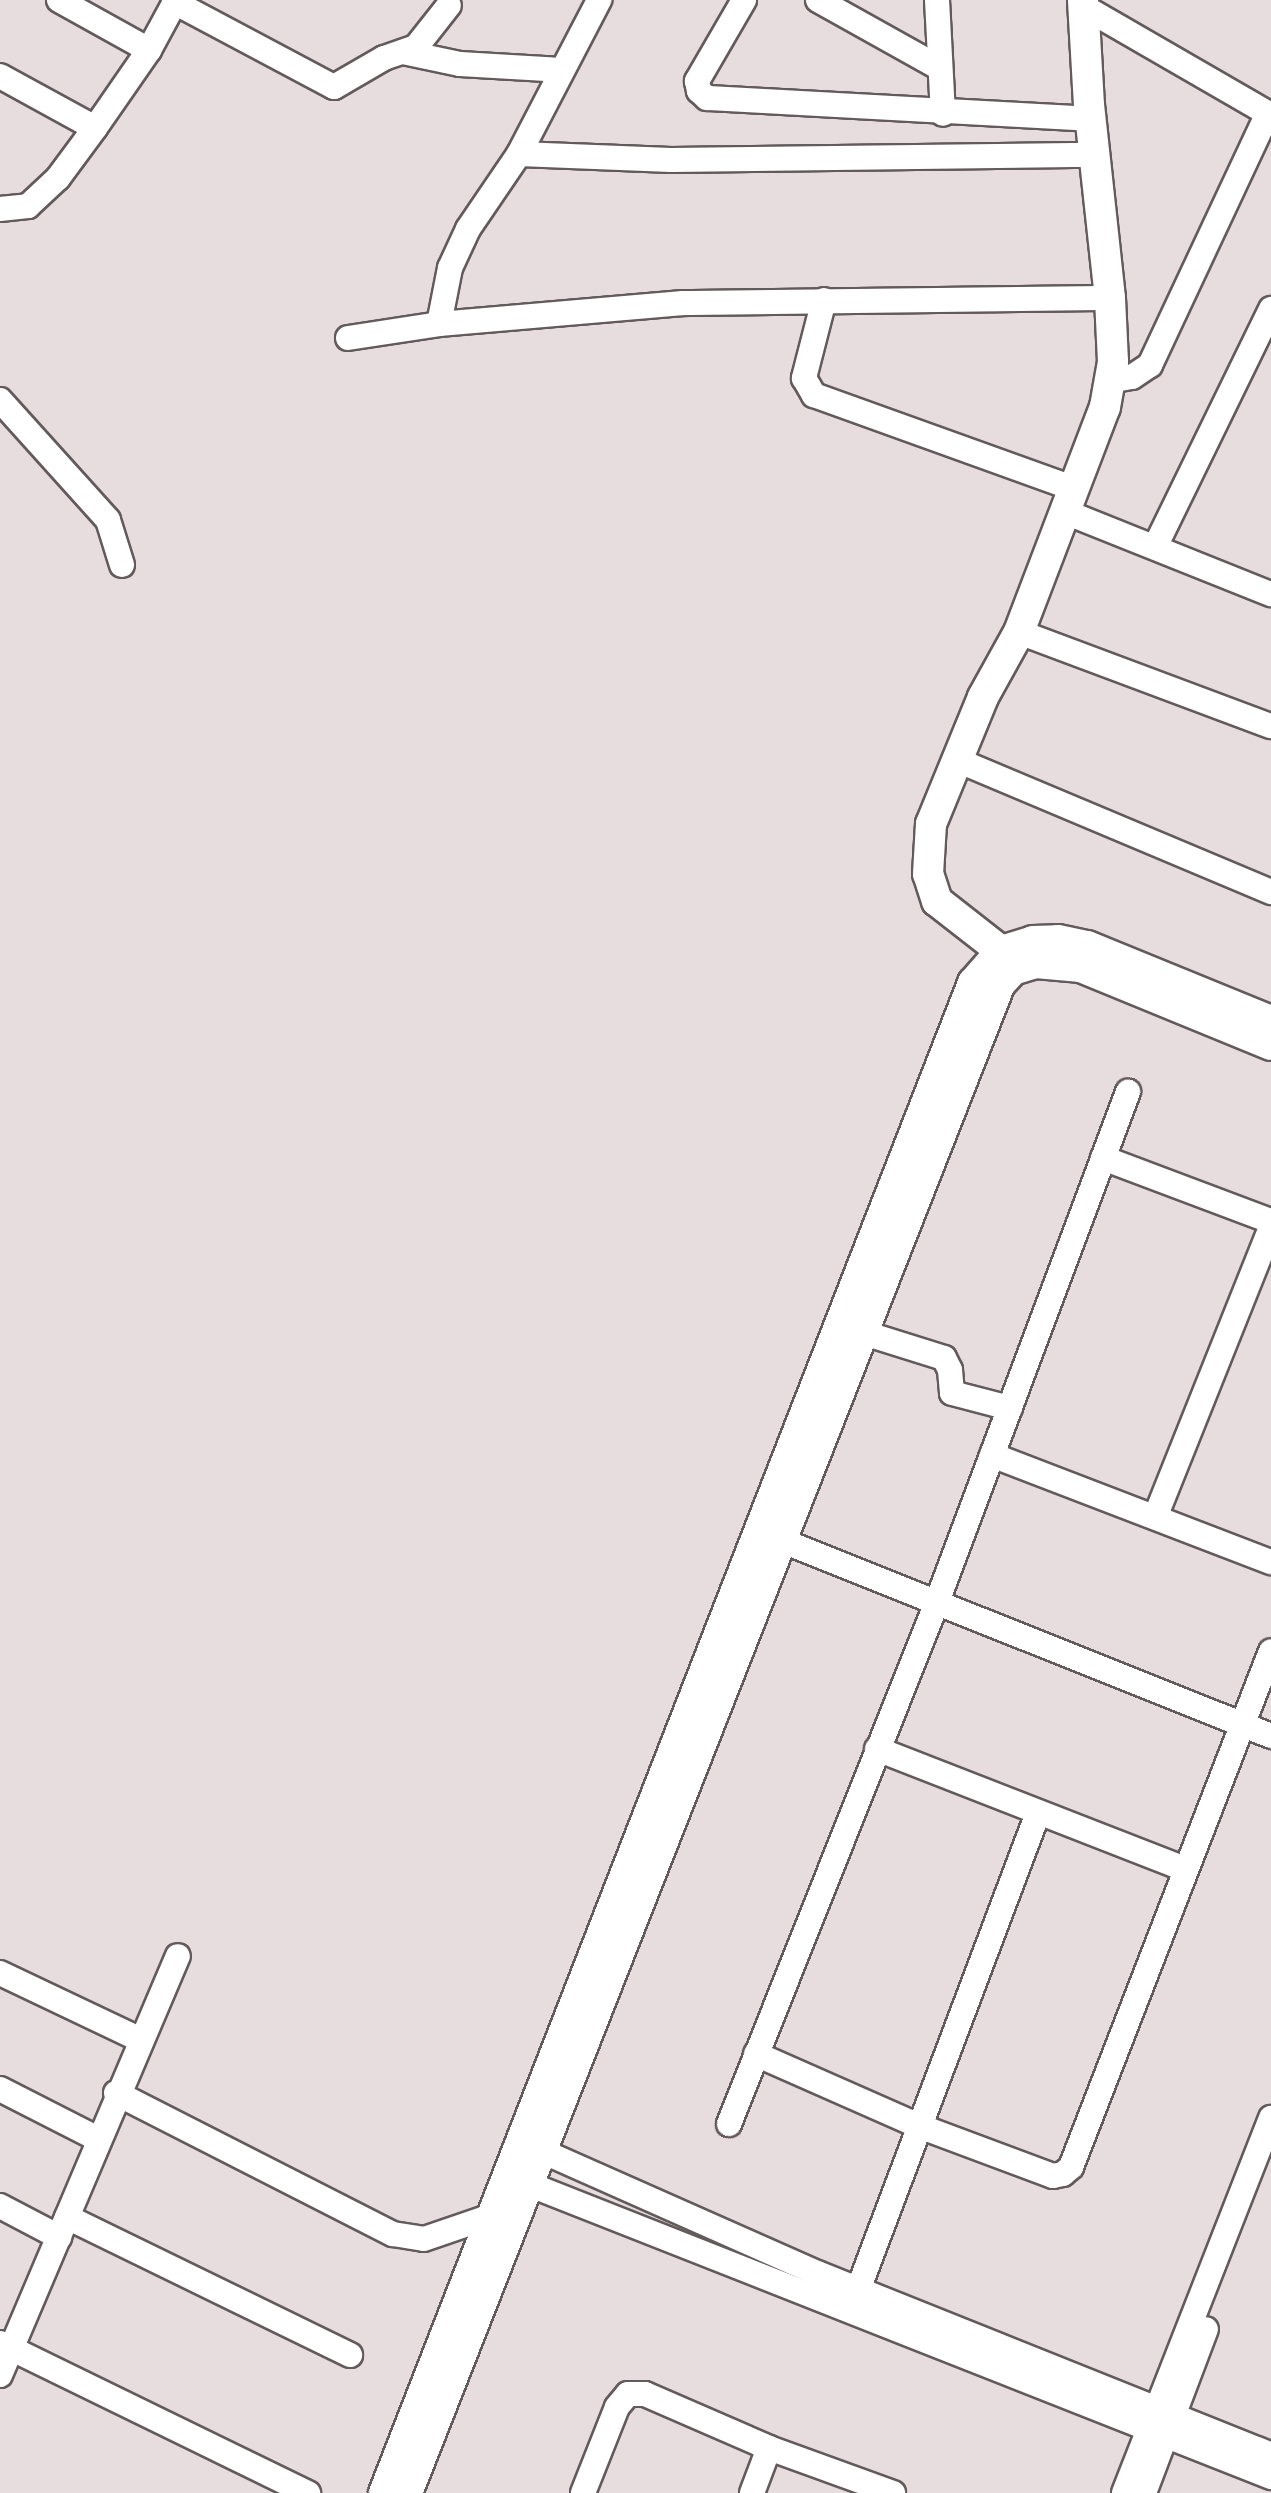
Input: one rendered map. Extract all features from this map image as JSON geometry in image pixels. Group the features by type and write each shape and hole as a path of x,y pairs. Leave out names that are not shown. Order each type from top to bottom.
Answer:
{"street":[{"path":"59,0 149,50"},
{"path":"439,324 454,258 479,211 519,154 599,0"},
{"path":"744,0 697,81 699,91 707,98 943,114 1090,119"},
{"path":"818,0 938,67"},
{"path":"937,0 938,67 943,114"},
{"path":"0,209 28,206 58,178 149,50 175,1 324,85 347,83 369,65 402,52 429,36 447,2"},
{"path":"1084,3 1270,114 1150,365 1132,377 1109,381"},
{"path":"1007,961 937,901 928,874 931,824 957,760 1019,632 1071,501 1109,381 1110,298 1090,119 1084,3"},
{"path":"402,52 554,83"},
{"path":"0,76 89,136"},
{"path":"519,154 671,160 1094,155"},
{"path":"348,338 439,324 682,303 1110,298"},
{"path":"824,300 804,379 814,395 1071,501 1155,547 1271,594"},
{"path":"1155,547 1271,309"},
{"path":"0,400 108,520 122,565"},
{"path":"1019,632 1271,726"},
{"path":"957,760 1271,892"},
{"path":"769,1536 861,1332 1007,961 1033,941 1087,946 1271,1021"},
{"path":"384,2493 532,2147 769,1536 965,1003 984,966 1007,961 1081,967 1271,1045"},
{"path":"729,2124 937,1602 1128,1092"},
{"path":"1103,1158 1271,1222"},
{"path":"1156,1515 1271,1227"},
{"path":"861,1332 944,1358 949,1362 952,1392 1010,1408"},
{"path":"992,1455 1156,1515 1271,1562"},
{"path":"769,1536 1271,1737"},
{"path":"756,2054 919,2126 1053,2176 1071,2167 1183,1868 1244,1727 1271,1651"},
{"path":"877,1749 1183,1868"},
{"path":"858,2290 1038,1813"},
{"path":"0,2375 6,2346 63,2227 116,2093 178,1956"},
{"path":"0,1973 139,2039"},
{"path":"0,2089 98,2139"},
{"path":"116,2093 393,2234 424,2239 501,2220"},
{"path":"1144,2493 1161,2422 1271,2119"},
{"path":"532,2147 1161,2422 1271,2477"},
{"path":"1124,2493 1161,2422 1271,2166"},
{"path":"518,2180 1161,2422 1271,2455"},
{"path":"0,2206 63,2227 350,2355"},
{"path":"407,2493 501,2220"},
{"path":"6,2346 308,2493"},
{"path":"583,2493 617,2407 628,2394 645,2394 769,2448 893,2493"},
{"path":"752,2493 769,2448"}]}
